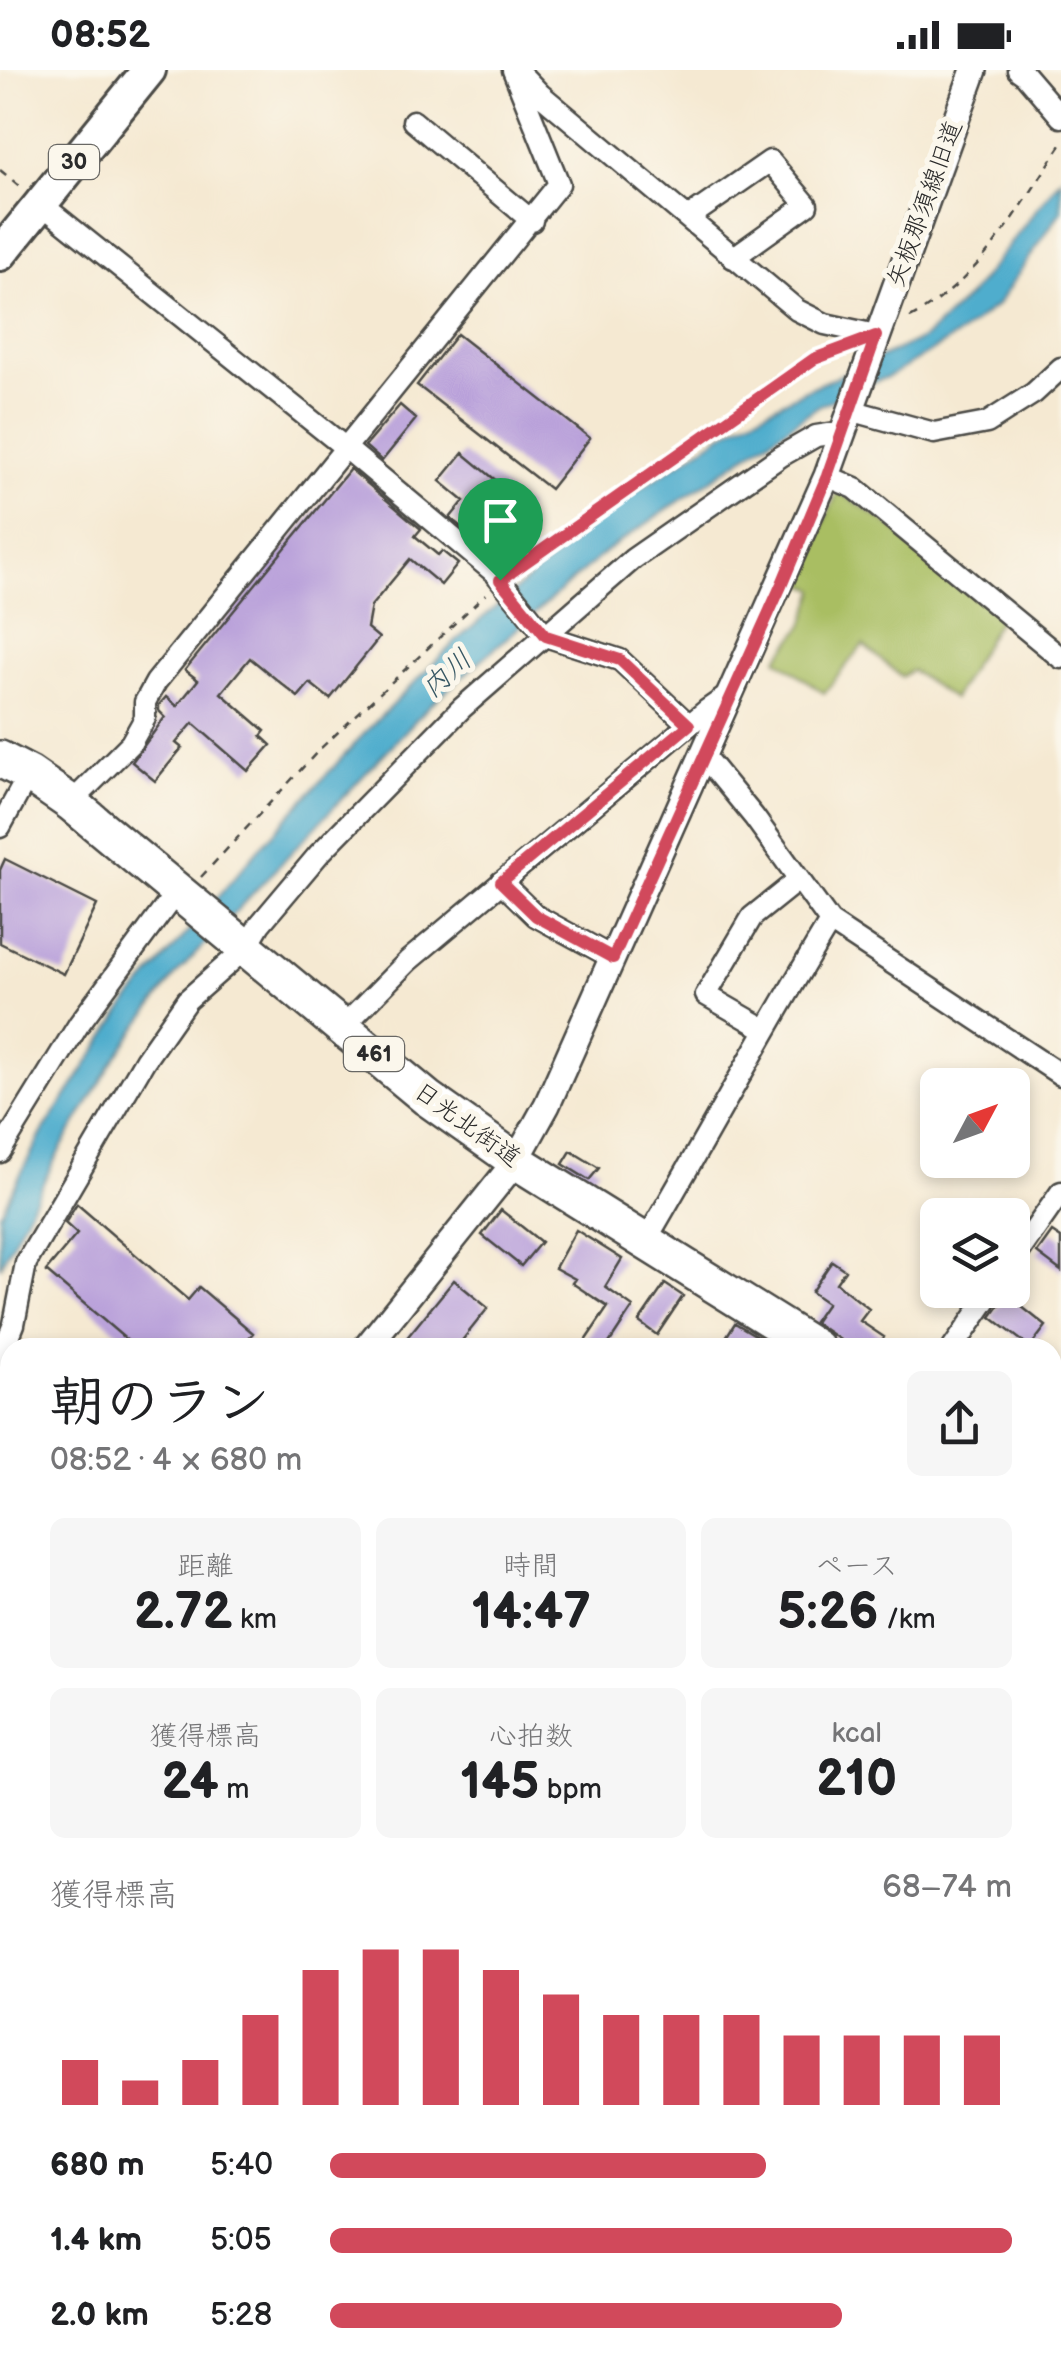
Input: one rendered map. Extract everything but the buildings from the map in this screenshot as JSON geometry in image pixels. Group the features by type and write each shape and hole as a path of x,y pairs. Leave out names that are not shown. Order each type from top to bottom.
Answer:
{"highway":[{"name":"日光北街道","path":"14,767 71,804 427,1098 516,1161 800,1338"}],"main road":[{"name":"30","path":"0,254 148,70"}],"street":[{"path":"515,70 797,310 824,324 876,337"},
{"path":"71,804 132,743 156,682 559,184 515,70"},
{"name":"矢板那須線旧道","path":"847,419 974,70"},
{"path":"1018,70 1061,118"},
{"path":"413,121 532,221"},
{"path":"688,218 770,161 807,205 733,258"},
{"path":"40,203 347,449 500,580 546,636 620,660 689,725"},
{"path":"8,1338 26,1263 145,1060 187,1000 242,945 318,854 421,747 633,559 781,456 847,419 934,433 987,423 1034,393 1061,368"},
{"path":"374,1338 516,1161 547,1105 827,476 847,419"},
{"path":"827,476 855,488 1061,658"},
{"path":"342,1028 408,961 732,693"},
{"path":"704,756 830,922 1061,1074"},
{"path":"0,827 14,767"},
{"path":"765,1029 706,996 752,917 798,880"},
{"path":"501,882 536,916 613,958"},
{"path":"0,1152 80,1024 184,896"},
{"path":"645,1242 830,922"},
{"path":"1030,1236 1061,1192"},
{"path":"959,1338 980,1308"}],"path":[{"path":"184,896 320,749 500,580 814,359 876,337 937,304 995,246 1061,145"},
{"path":"0,170 40,203"}],"green space":[{"path":"838,491 888,524 1001,616 953,699 911,670 902,677 863,645 824,693 777,659 804,625 816,590 798,581"}],"water":[{"name":"内川","path":"1061,178 1061,211 997,305 961,333 892,375 820,405 605,552 430,705 175,976 116,1057 61,1148 0,1267 0,1214 42,1133 129,1001 263,844 372,725 457,640 614,506 732,428 924,338 968,297"}],"route":[{"path":"876,336 827,476 781,586 613,958 536,916 501,882 689,725 620,660 546,636 500,580 814,359 876,336"}]}
